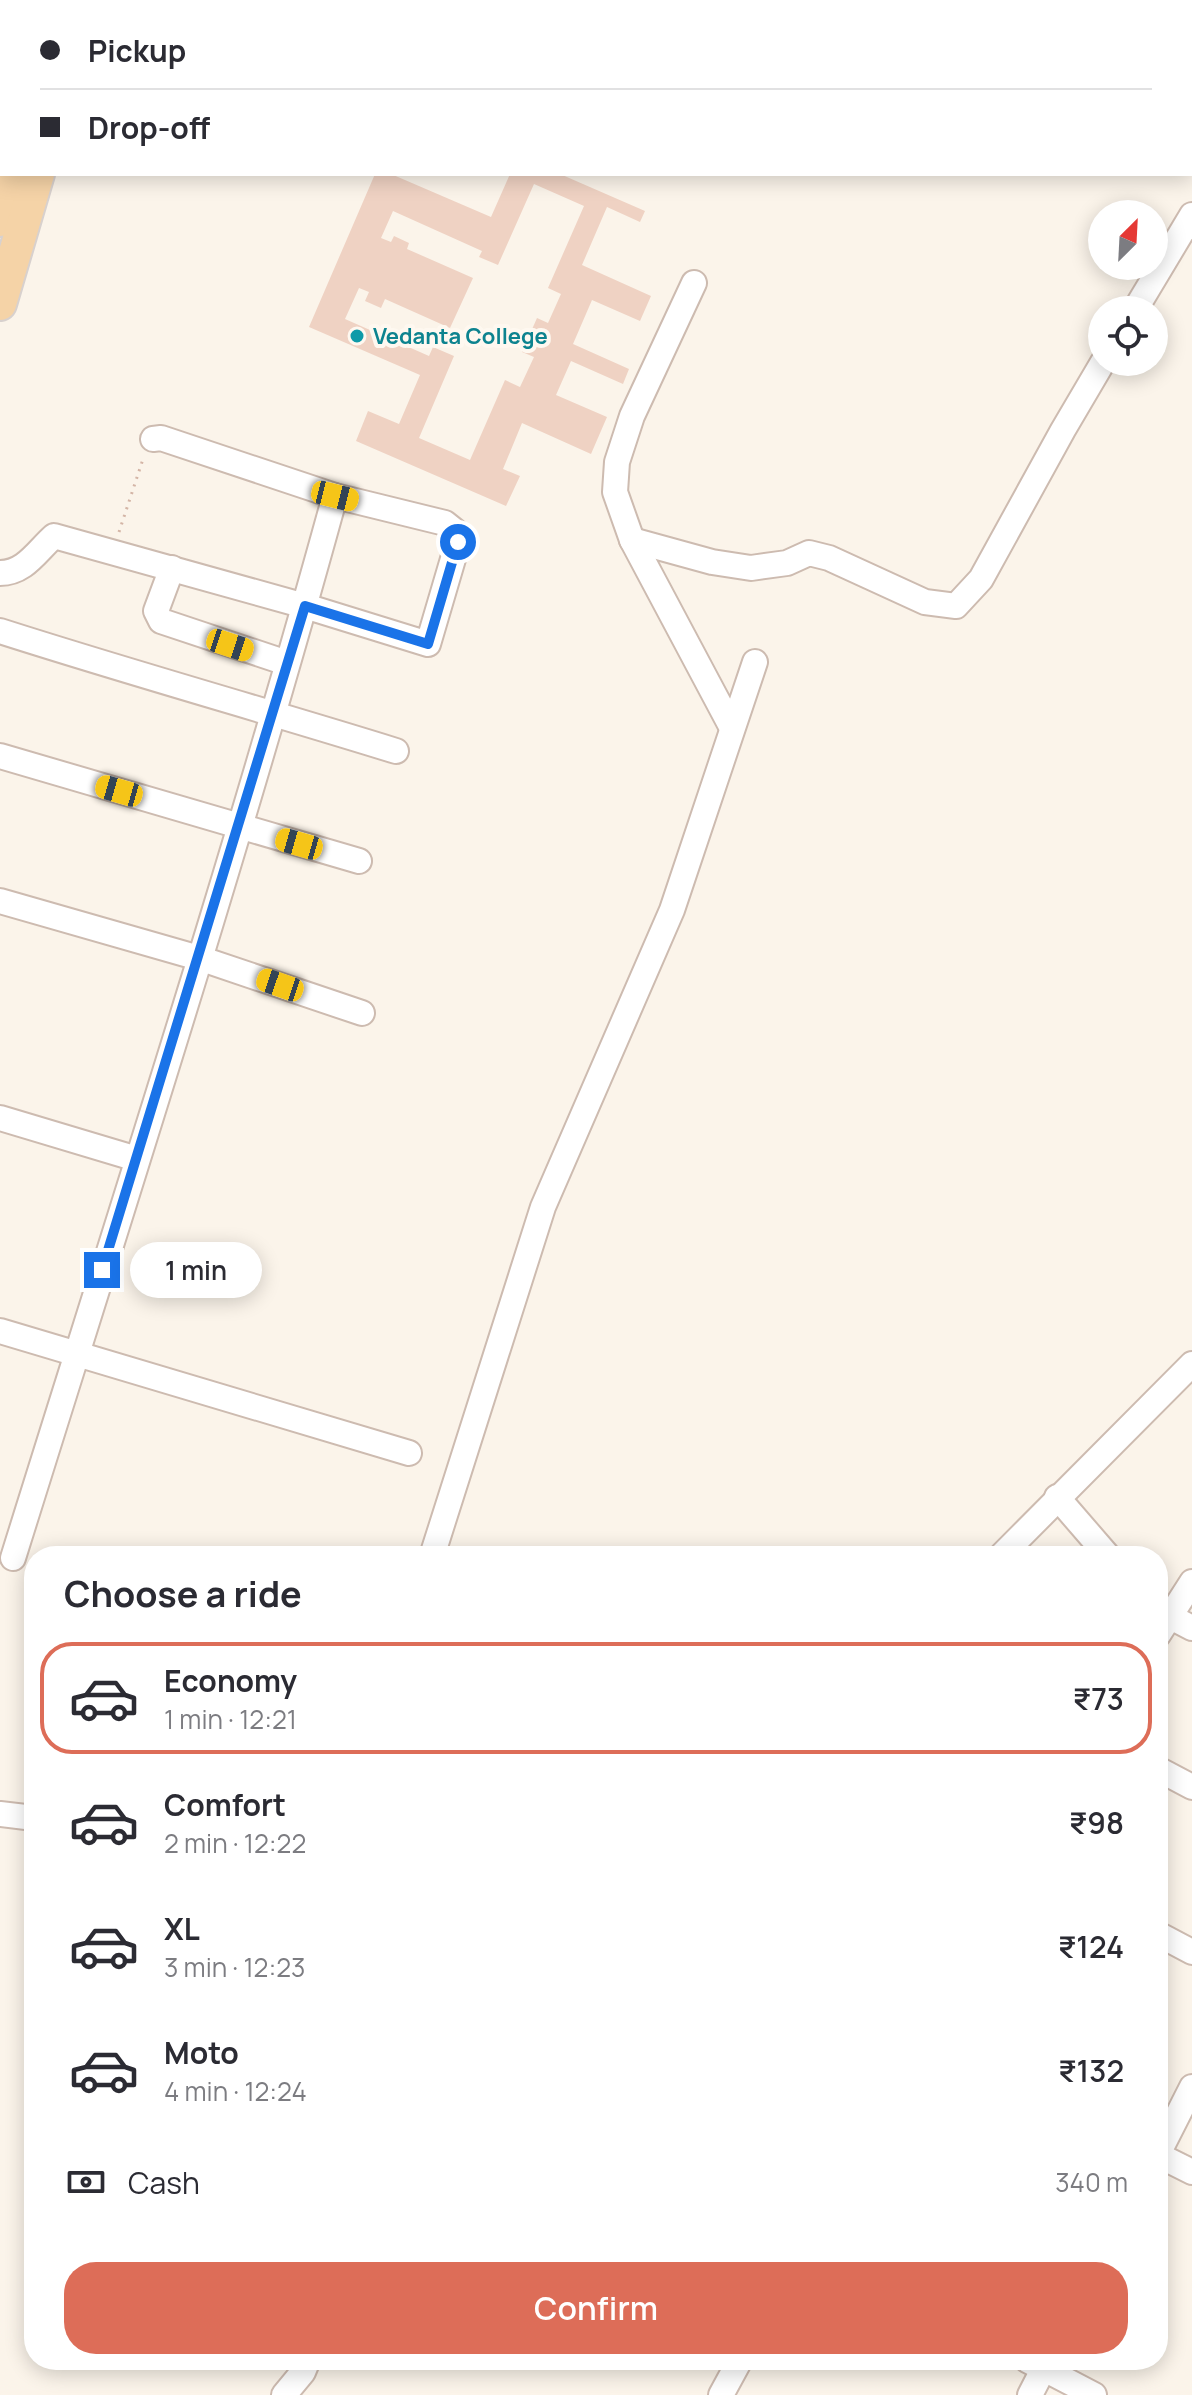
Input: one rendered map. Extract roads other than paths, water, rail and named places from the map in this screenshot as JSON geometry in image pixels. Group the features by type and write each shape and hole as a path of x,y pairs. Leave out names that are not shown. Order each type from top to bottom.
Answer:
{"main road":[{"path":"0,220 12,176"},
{"path":"0,304 37,176"}],"street":[{"path":"1143,296 1192,215"},
{"path":"694,283 632,416 617,462 615,492 632,540 732,728"},
{"path":"632,540 712,562 751,568 787,563 809,553 829,558 925,602 956,606 981,579 1095,376"},
{"path":"0,573 11,573 22,568 54,536 428,644 458,542 455,531 445,523 335,496 161,438 153,439"},
{"path":"16,1559 305,606 335,496"},
{"path":"172,568 156,611 161,621 287,663"},
{"path":"0,631 136,675 273,712 396,751"},
{"path":"435,1546 543,1207 672,910 755,662"},
{"path":"0,756 359,861"},
{"path":"0,901 199,958 362,1013"},
{"path":"0,1118 137,1159"},
{"path":"0,1331 409,1453"},
{"path":"1010,1546 1192,1364"},
{"path":"1057,1497 1099,1546"},
{"path":"1168,1612 1192,1582"},
{"path":"1168,1621 1192,1628"},
{"path":"1168,1774 1192,1787"},
{"path":"0,1814 24,1817"},
{"path":"1168,1939 1192,1952"},
{"path":"1168,2134 1192,2087"},
{"path":"1168,2159 1192,2172"},
{"path":"284,2395 304,2370"},
{"path":"721,2395 735,2370"},
{"path":"1030,2395 1038,2370"},
{"path":"1052,2370 1094,2395"}],"place":[{"name":"Vedanta College","path":"357,336"}]}
